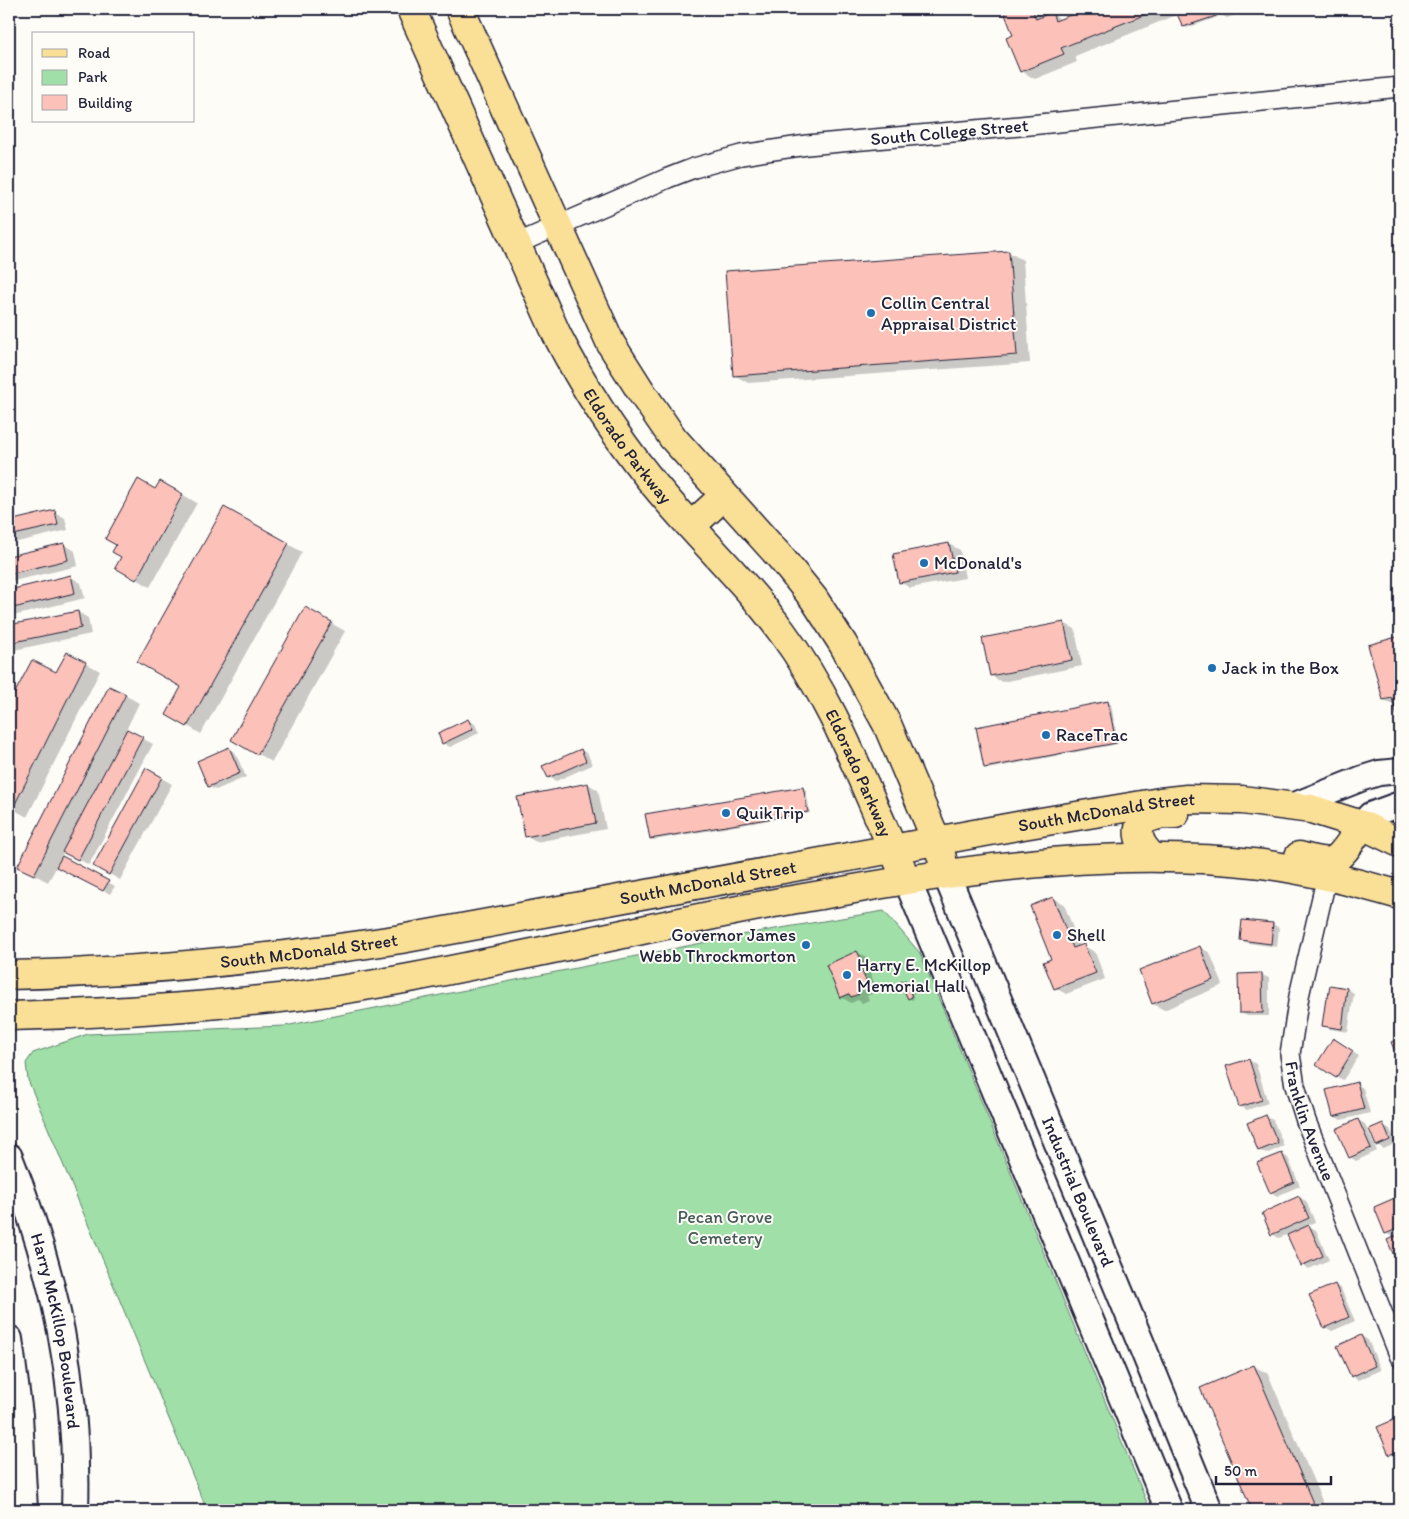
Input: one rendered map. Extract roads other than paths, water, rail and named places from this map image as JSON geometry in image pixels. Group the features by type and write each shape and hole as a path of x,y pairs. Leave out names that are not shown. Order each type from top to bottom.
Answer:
{"main road":[{"name":"Eldorado Parkway","path":"412,9 557,335 590,396 644,472 784,633 817,685 851,751 907,880"},
{"path":"460,9 599,318 624,366 673,438 782,558 814,599 843,644 887,724 937,842 946,874"},
{"path":"691,526 724,496"},
{"name":"South McDonald Street","path":"9,975 133,970 268,958 401,940 646,894 1160,802 1187,799 1242,800 1292,806 1332,814 1362,825 1400,843"},
{"path":"1153,858 1142,846 1138,836 1139,829 1145,820 1156,815 1219,810 1242,800"},
{"path":"1184,858 1220,850 1250,849 1329,861 1344,850 1362,825"},
{"name":"South McDonald Street","path":"9,1016 113,1012 219,1004 300,995 360,986 497,960 766,904 946,874 1069,860 1184,858 1262,864 1327,876 1400,895"},
{"name":"Industrial Boulevard","path":"946,874 1209,1510"},
{"path":"754,875 766,904"},
{"path":"907,880 1169,1510"},
{"path":"646,894 654,928"},
{"path":"9,1034 37,1015"},
{"name":"Harry McKillop Boulevard","path":"9,1157 43,1252 63,1336 72,1402 75,1507"},
{"path":"1106,1357 1140,1341"},
{"path":"11,1351 12,1510"},
{"path":"11,1351 22,1442 24,1510"},
{"path":"1149,1460 1183,1445"}],"street":[{"name":"South College Street","path":"516,244 558,224 694,168 754,153 807,145 1020,126 1400,87"},
{"path":"1292,806 1363,778 1379,773 1400,772"},
{"path":"1362,825 1370,815 1400,804"},
{"name":"Franklin Avenue","path":"1327,876 1299,996 1290,1054 1295,1086 1306,1121 1400,1357"}],"place":[{"name":"Collin Central Appraisal District","path":"871,313"},
{"name":"McDonald's","path":"924,563"},
{"name":"Jack in the Box","path":"1212,668"},
{"name":"RaceTrac","path":"1046,735"},
{"name":"QuikTrip","path":"726,813"},
{"name":"Shell","path":"1057,935"},
{"name":"Governor James Webb Throckmorton","path":"806,945"},
{"name":"Harry E. McKillop Memorial Hall","path":"847,975"}],"park label":[{"name":"Pecan Grove Cemetery","path":"725,1227"}]}
